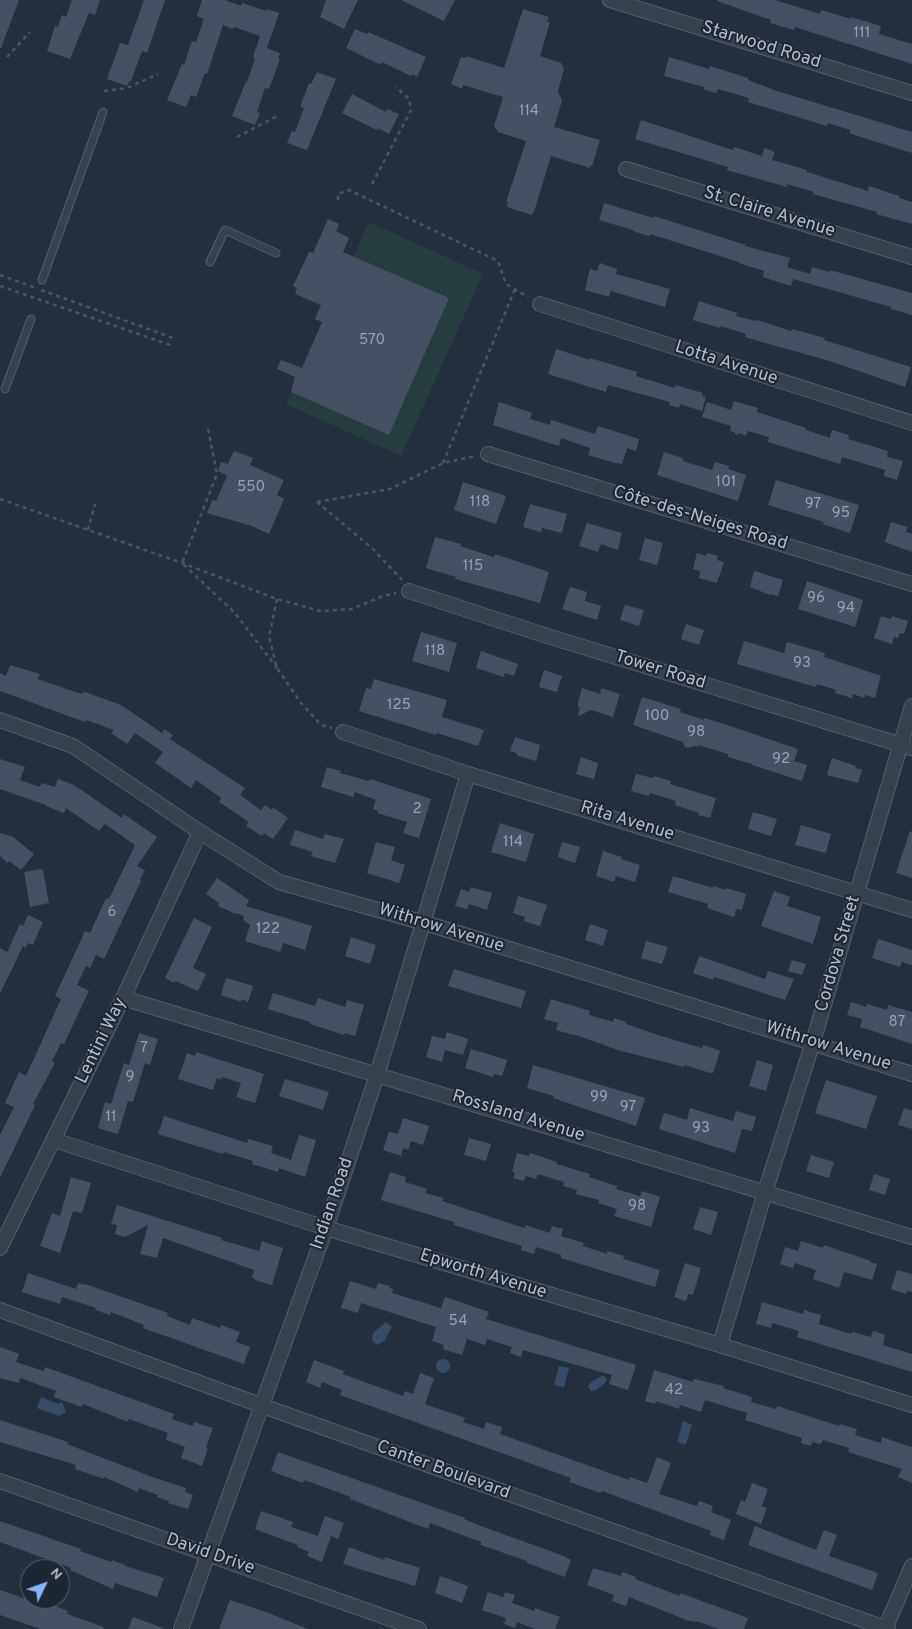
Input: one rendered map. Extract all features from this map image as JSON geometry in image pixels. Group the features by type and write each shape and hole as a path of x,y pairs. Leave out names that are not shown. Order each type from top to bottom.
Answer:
{"street":[{"name":"Starwood Road","path":"610,0 912,93"},
{"name":"St. Claire Avenue","path":"626,169 912,257"},
{"name":"Lotta Avenue","path":"540,304 912,423"},
{"name":"Côte-des-Neiges Road","path":"488,454 912,584"},
{"name":"Tower Road","path":"409,591 550,637 906,746"},
{"name":"Cordova Street","path":"720,1345 857,892 906,746 912,706"},
{"name":"Withrow Avenue","path":"0,720 73,746 200,832 279,882 424,923 912,1074"},
{"name":"Rita Avenue","path":"343,732 468,774 912,910"},
{"name":"Indian Road","path":"181,1629 326,1228 377,1075 468,774"},
{"name":"Lentini Way","path":"0,1248 123,998 200,832"},
{"name":"Rossland Avenue","path":"123,998 912,1237"},
{"name":"Epworth Avenue","path":"54,1140 326,1228 720,1345 912,1405"},
{"name":"Canter Boulevard","path":"0,1310 262,1406 886,1629"},
{"name":"David Drive","path":"0,1481 420,1629"},
{"path":"886,1629 912,1566"}],"lane":[{"path":"42,280 102,112"},
{"path":"210,262 225,230 276,253"},
{"path":"5,390 31,319"}],"path":[{"path":"7,57 30,32"},
{"path":"104,91 128,88 158,74"},
{"path":"372,184 411,110 409,99 396,87"},
{"path":"237,137 277,116"},
{"path":"338,200 338,194 349,190 498,261 506,284 540,304"},
{"path":"0,275 174,338"},
{"path":"0,286 170,346"},
{"path":"443,463 515,289"},
{"path":"182,563 217,474 208,429"},
{"path":"0,499 182,563 277,599 320,611 352,609 383,596 409,591 399,576 373,549 317,502 390,490 443,463 488,454"},
{"path":"88,530 96,504"},
{"path":"182,563 235,613 277,668 301,704 321,726 343,732"},
{"path":"277,599 269,637 277,668"}],"green space":[{"path":"369,222 483,274 401,456 286,404"}],"water":[{"path":"386,1322 392,1327 384,1341 377,1345 372,1340 373,1333"},
{"path":"440,1359 446,1359 450,1366 446,1373 440,1373 436,1369 436,1363"},
{"path":"559,1366 569,1368 564,1387 554,1385"},
{"path":"603,1375 607,1379 605,1383 596,1390 591,1391 588,1387 590,1383"},
{"path":"41,1397 58,1404 62,1402 66,1412 59,1416 37,1408"},
{"path":"684,1421 692,1425 686,1444 678,1442"}],"building":[{"path":"0,0 19,0 1,48 0,48"},
{"path":"72,0 100,0 95,15 89,13 70,59 47,51 55,26 58,27 62,15 66,17"},
{"path":"144,0 165,0 147,53 142,51 131,81 129,81 127,86 107,79 120,43 128,45"},
{"path":"202,0 225,0 241,6 242,3 279,13 267,48 280,53 278,58 280,59 269,89 265,88 257,112 260,113 255,125 232,116 247,82 260,36 234,27 233,29 223,25 207,74 205,73 196,97 191,95 186,107 167,100 182,64 184,65 192,41 196,42 204,19 197,16"},
{"path":"326,0 358,0 344,29 320,17"},
{"path":"401,0 455,0 444,21"},
{"path":"718,0 775,0 820,14 821,10 881,26 879,34 912,44 912,64 795,27 794,30 770,23 771,20"},
{"path":"523,9 549,17 547,22 550,22 540,56 561,63 564,69 558,91 562,101 554,127 600,140 590,168 551,156 532,215 507,207 508,202 506,202 526,141 498,132 494,126 503,97 463,85 462,89 451,84 461,57 465,58 466,56 504,68"},
{"path":"355,29 367,34 368,32 426,57 417,77 382,62 381,65 346,48"},
{"path":"669,57 709,69 710,66 748,78 748,80 777,91 912,132 912,153 849,133 850,130 828,123 827,126 748,102 749,98 718,89 716,93 703,89 704,87 664,76"},
{"path":"317,72 336,79 307,150 287,143 292,131 295,132 304,108 300,107 309,83 311,84"},
{"path":"352,94 386,112 387,109 399,114 389,134 342,113"},
{"path":"641,120 733,150 734,147 762,156 764,148 775,152 772,160 868,191 869,186 899,196 899,198 912,202 912,224 813,194 814,192 787,184 787,187 727,170 728,167 635,139"},
{"path":"604,203 653,218 654,216 745,246 790,258 787,267 810,274 812,267 829,272 830,270 912,293 912,315 891,309 891,307 793,279 791,286 763,277 764,271 739,262 599,220"},
{"path":"328,219 339,224 336,231 349,238 343,252 449,298 389,435 291,392 295,377 277,369 281,360 302,368 322,322 315,319 321,305 295,294 297,288 293,286 309,252 313,253"},
{"path":"600,263 617,269 616,274 670,289 665,307 611,291 609,297 585,290 590,269 597,271"},
{"path":"699,301 737,313 736,316 825,338 824,340 911,367 905,387 830,361 745,337 746,334 721,326 720,328 693,320"},
{"path":"556,349 637,372 636,376 675,388 675,385 703,393 702,396 706,397 702,411 680,404 679,408 669,405 670,402 608,385 606,392 548,374"},
{"path":"734,401 758,408 757,412 830,438 832,430 849,435 848,439 888,451 887,457 903,461 897,480 884,476 885,470 842,457 840,464 768,442 769,437 748,431 746,436 739,433 736,435 730,431 731,426 702,417 707,402 731,410"},
{"path":"499,402 532,413 530,419 550,425 551,420 595,434 598,426 639,439 636,451 627,448 622,464 615,463 588,455 590,448 561,438 559,446 493,425"},
{"path":"234,451 253,458 250,465 284,480 277,495 284,499 269,534 252,526 207,513 212,500 216,501 227,476 218,471 221,462 228,464"},
{"path":"664,452 683,458 683,461 712,470 715,462 729,466 728,469 746,475 738,501 657,475"},
{"path":"776,480 859,505 850,533 823,524 824,522 768,505"},
{"path":"463,482 506,496 496,524 454,510"},
{"path":"530,504 567,514 562,533 542,528 541,532 523,527"},
{"path":"891,522 908,527 906,532 912,534 912,552 885,542"},
{"path":"587,523 622,533 618,550 601,544 598,552 579,546"},
{"path":"435,537 461,544 460,546 494,557 495,554 549,572 540,603 455,579 456,577 426,568"},
{"path":"645,538 663,543 657,565 639,560"},
{"path":"697,553 706,556 707,553 718,556 717,560 724,562 717,583 699,578 700,571 693,569"},
{"path":"754,571 783,580 778,596 750,587"},
{"path":"807,581 863,600 855,627 798,609"},
{"path":"570,587 587,592 585,601 601,606 597,620 562,609"},
{"path":"625,605 644,610 639,626 620,620"},
{"path":"881,616 891,619 892,616 908,621 904,634 900,633 898,638 894,637 892,644 874,638"},
{"path":"686,624 704,630 699,645 681,639"},
{"path":"421,632 457,643 449,672 412,661"},
{"path":"744,641 784,653 787,642 825,653 824,657 881,676 875,698 865,695 864,698 853,694 852,698 835,693 836,690 817,684 816,687 737,664"},
{"path":"481,651 518,664 514,676 505,673 504,677 476,668"},
{"path":"10,665 40,674 38,679 81,694 85,692 121,705 162,733 164,729 173,735 170,739 245,788 240,795 261,810 265,805 272,810 273,807 288,818 273,839 264,833 262,836 246,826 249,822 219,802 221,798 196,780 191,788 155,763 163,752 135,733 127,744 111,733 114,730 86,720 85,722 0,691 0,673 6,676"},
{"path":"544,670 562,676 557,692 539,687"},
{"path":"374,679 447,700 442,717 484,730 478,746 359,711 366,688 371,689"},
{"path":"582,688 600,694 601,688 620,694 613,717 591,710 578,716 580,707 578,707 578,703"},
{"path":"642,697 681,709 680,712 704,720 704,718 718,722 798,749 794,761 807,765 802,781 728,757 728,754 698,745 697,747 685,747 683,742 633,725"},
{"path":"515,737 540,745 536,761 510,751"},
{"path":"581,757 598,763 594,779 576,774"},
{"path":"832,758 862,770 858,783 827,775"},
{"path":"0,759 25,767 20,780 40,787 42,783 55,787 58,779 74,785 122,818 124,814 157,837 137,866 145,870 104,959 96,955 90,968 86,966 77,985 89,991 64,1044 61,1043 52,1061 55,1063 33,1104 35,1105 0,1178 0,1135 14,1107 5,1103 19,1072 26,1076 61,999 55,996 85,931 90,933 106,898 109,899 135,845 105,824 99,831 66,808 64,813 0,789"},
{"path":"327,767 341,771 340,773 369,781 370,779 431,799 419,838 403,833 407,822 377,813 378,811 373,809 376,800 355,792 353,797 321,787"},
{"path":"636,774 653,778 654,776 671,781 670,784 716,798 710,818 675,805 676,801 650,793 649,796 631,791"},
{"path":"753,812 777,819 771,836 748,829"},
{"path":"500,823 534,834 526,862 491,852"},
{"path":"801,825 831,834 826,853 795,845"},
{"path":"295,830 323,839 325,834 344,839 335,863 311,856 313,852 290,845"},
{"path":"910,831 912,832 912,878 896,873"},
{"path":"0,833 13,837 34,854 21,870 0,856"},
{"path":"376,842 395,847 391,860 405,865 399,883 367,873"},
{"path":"562,842 580,847 575,863 558,857"},
{"path":"603,851 640,865 635,882 616,876 614,882 596,876"},
{"path":"41,869 41,871 43,870 49,903 30,907 24,872"},
{"path":"673,876 713,888 713,886 726,890 726,888 746,894 742,910 736,909 734,917 707,908 708,904 668,892"},
{"path":"217,878 249,900 246,906 312,926 305,950 283,943 280,952 245,941 250,925 243,920 244,916 218,906 219,903 206,894"},
{"path":"471,887 492,893 487,910 469,904 467,909 455,906 461,889 469,892"},
{"path":"774,891 790,897 787,906 821,917 813,944 761,926"},
{"path":"518,896 547,905 540,926 524,921 525,917 513,913"},
{"path":"28,915 43,922 33,945 28,943 26,948 23,946 0,994 0,948 7,952 20,924 23,926"},
{"path":"194,918 212,927 193,968 206,974 198,991 165,978"},
{"path":"590,924 608,930 603,946 585,940"},
{"path":"351,937 376,945 370,964 345,956"},
{"path":"878,939 912,950 912,965 902,962 900,967 872,958"},
{"path":"646,941 668,947 662,964 641,958"},
{"path":"699,956 765,979 768,971 794,979 785,1000 714,977 713,980 693,973"},
{"path":"792,960 806,964 802,975 788,971"},
{"path":"454,969 526,991 521,1008 448,986"},
{"path":"226,978 253,986 248,1002 241,999 241,1002 221,995"},
{"path":"273,993 315,1006 318,998 345,1007 347,1000 364,1005 355,1036 345,1033 344,1035 268,1009"},
{"path":"551,999 590,1011 589,1015 613,1022 614,1018 661,1036 702,1048 703,1045 718,1050 720,1051 713,1073 618,1050 556,1030 558,1023 544,1019"},
{"path":"851,1002 866,1007 867,1004 887,1010 888,1005 912,1012 912,1044 860,1027 862,1019 847,1015"},
{"path":"447,1032 468,1039 463,1055 445,1050 442,1062 426,1057 432,1036 445,1039"},
{"path":"139,1033 158,1039 150,1065 145,1063 133,1102 128,1101 118,1134 98,1128 105,1102 111,1104 124,1063 129,1065"},
{"path":"471,1049 507,1060 502,1076 494,1074 493,1077 465,1068"},
{"path":"196,1052 264,1074 255,1103 236,1097 241,1083 222,1077 221,1080 217,1078 213,1090 178,1079 187,1053 195,1056"},
{"path":"757,1060 773,1065 766,1091 749,1086"},
{"path":"533,1065 645,1098 636,1126 527,1088"},
{"path":"285,1079 329,1092 323,1110 279,1096"},
{"path":"826,1080 877,1096 866,1129 815,1113"},
{"path":"690,1108 733,1121 736,1111 756,1117 752,1131 742,1129 735,1153 659,1129 664,1113 687,1120"},
{"path":"904,1108 912,1111 912,1129 898,1125"},
{"path":"164,1116 247,1143 248,1139 273,1146 271,1153 291,1160 299,1135 316,1140 305,1177 279,1168 278,1172 252,1164 253,1161 158,1134"},
{"path":"403,1118 429,1126 423,1145 411,1141 408,1150 403,1148 401,1156 383,1150 389,1132 398,1134"},
{"path":"469,1138 491,1144 486,1161 464,1155"},
{"path":"517,1153 529,1156 530,1153 590,1174 589,1177 617,1186 616,1189 640,1196 642,1191 660,1197 651,1227 614,1216 617,1209 598,1203 599,1200 576,1194 577,1190 563,1186 564,1182 538,1174 536,1179 526,1176 524,1181 513,1178 515,1173 512,1172"},
{"path":"811,1155 834,1162 829,1178 806,1171"},
{"path":"390,1172 406,1177 405,1182 427,1189 425,1193 443,1198 442,1201 524,1228 526,1225 550,1233 552,1226 563,1229 561,1236 584,1243 583,1246 607,1254 607,1251 624,1256 623,1259 660,1270 655,1287 561,1258 561,1255 536,1247 534,1254 521,1250 522,1246 454,1225 454,1222 381,1200"},
{"path":"874,1174 890,1179 885,1195 869,1190"},
{"path":"71,1177 91,1183 82,1213 73,1211 60,1253 40,1246 52,1213 60,1216"},
{"path":"117,1205 259,1251 262,1241 283,1248 272,1285 252,1278 254,1270 163,1238 157,1258 140,1254 148,1225 125,1237 115,1234 117,1225 111,1224"},
{"path":"700,1207 718,1212 711,1235 693,1229"},
{"path":"801,1241 823,1248 824,1245 877,1264 872,1280 844,1272 839,1288 813,1279 816,1270 795,1263 793,1268 780,1264 785,1247 798,1251"},
{"path":"685,1263 701,1268 693,1295 688,1294 686,1301 674,1297"},
{"path":"897,1270 912,1274 912,1292 907,1291 906,1294 891,1289"},
{"path":"28,1273 76,1289 78,1283 85,1284 168,1313 167,1316 190,1325 192,1318 220,1328 221,1325 240,1332 236,1342 250,1347 244,1364 143,1328 144,1325 111,1312 110,1315 95,1310 96,1308 62,1297 60,1304 22,1292"},
{"path":"350,1281 376,1289 378,1283 390,1286 389,1288 393,1289 392,1293 441,1308 445,1297 489,1312 486,1319 636,1365 628,1390 609,1384 612,1375 523,1350 521,1357 510,1353 512,1347 487,1339 485,1345 467,1339 462,1355 443,1349 444,1345 432,1341 436,1327 361,1303 358,1313 341,1308"},
{"path":"762,1302 803,1314 804,1310 821,1315 819,1324 851,1334 852,1332 871,1337 873,1331 885,1335 883,1345 912,1354 912,1372 797,1337 799,1331 772,1323 771,1328 756,1324"},
{"path":"0,1347 19,1354 16,1362 44,1371 45,1367 174,1414 172,1419 193,1426 194,1422 213,1428 202,1466 181,1458 185,1447 166,1440 168,1433 129,1419 128,1422 83,1404 81,1407 54,1397 56,1391 20,1378 19,1383 0,1378"},
{"path":"314,1360 344,1371 343,1374 403,1396 405,1391 413,1394 420,1373 434,1378 425,1404 465,1418 463,1422 484,1429 486,1422 502,1427 500,1434 629,1480 630,1477 647,1483 657,1457 671,1463 659,1494 697,1506 699,1501 713,1506 711,1512 731,1520 724,1540 710,1535 711,1531 602,1491 601,1493 569,1482 571,1478 340,1395 342,1390 322,1382 320,1388 306,1382"},
{"path":"654,1370 693,1382 694,1379 724,1386 723,1388 752,1397 751,1402 776,1409 777,1406 839,1426 840,1424 857,1429 855,1435 881,1443 882,1437 912,1447 912,1483 898,1477 902,1469 848,1452 849,1448 823,1440 821,1444 812,1442 811,1446 801,1443 802,1438 745,1420 747,1413 705,1400 701,1412 680,1405 679,1409 656,1401 655,1404 645,1401"},
{"path":"0,1420 68,1442 67,1444 186,1488 185,1492 193,1495 188,1509 168,1503 169,1501 157,1497 158,1495 139,1488 138,1492 104,1477 104,1479 75,1469 76,1465 0,1442"},
{"path":"278,1452 465,1518 478,1525 561,1555 571,1560 565,1577 430,1523 428,1529 350,1499 351,1497 304,1480 303,1483 271,1471"},
{"path":"752,1483 768,1489 762,1506 767,1508 761,1524 736,1514 741,1500 745,1502"},
{"path":"261,1511 293,1522 291,1527 318,1536 325,1516 344,1523 338,1539 331,1536 322,1562 307,1556 309,1552 297,1547 298,1545 255,1529"},
{"path":"0,1521 81,1549 80,1551 111,1562 112,1560 164,1578 157,1597 115,1583 113,1589 70,1570 70,1559 46,1559 0,1542"},
{"path":"755,1526 816,1550 824,1530 837,1535 829,1556 878,1573 872,1590 748,1545"},
{"path":"349,1547 384,1560 385,1557 420,1568 415,1586 343,1564"},
{"path":"593,1568 621,1576 622,1572 680,1596 680,1593 748,1618 744,1629 719,1629 696,1621 689,1621 629,1597 626,1606 612,1601 614,1595 587,1585"},
{"path":"440,1576 468,1586 462,1603 435,1593"},
{"path":"0,1590 20,1597 20,1609 63,1609 68,1611 67,1614 104,1627 103,1629 40,1629 0,1615"},
{"path":"488,1592 503,1597 505,1592 515,1595 512,1603 534,1611 535,1608 560,1617 555,1629 535,1629 517,1622 515,1628 504,1624 506,1618 482,1610"},
{"path":"230,1600 266,1612 308,1629 219,1629"},
{"path":"133,1617 163,1628 128,1629"}]}
